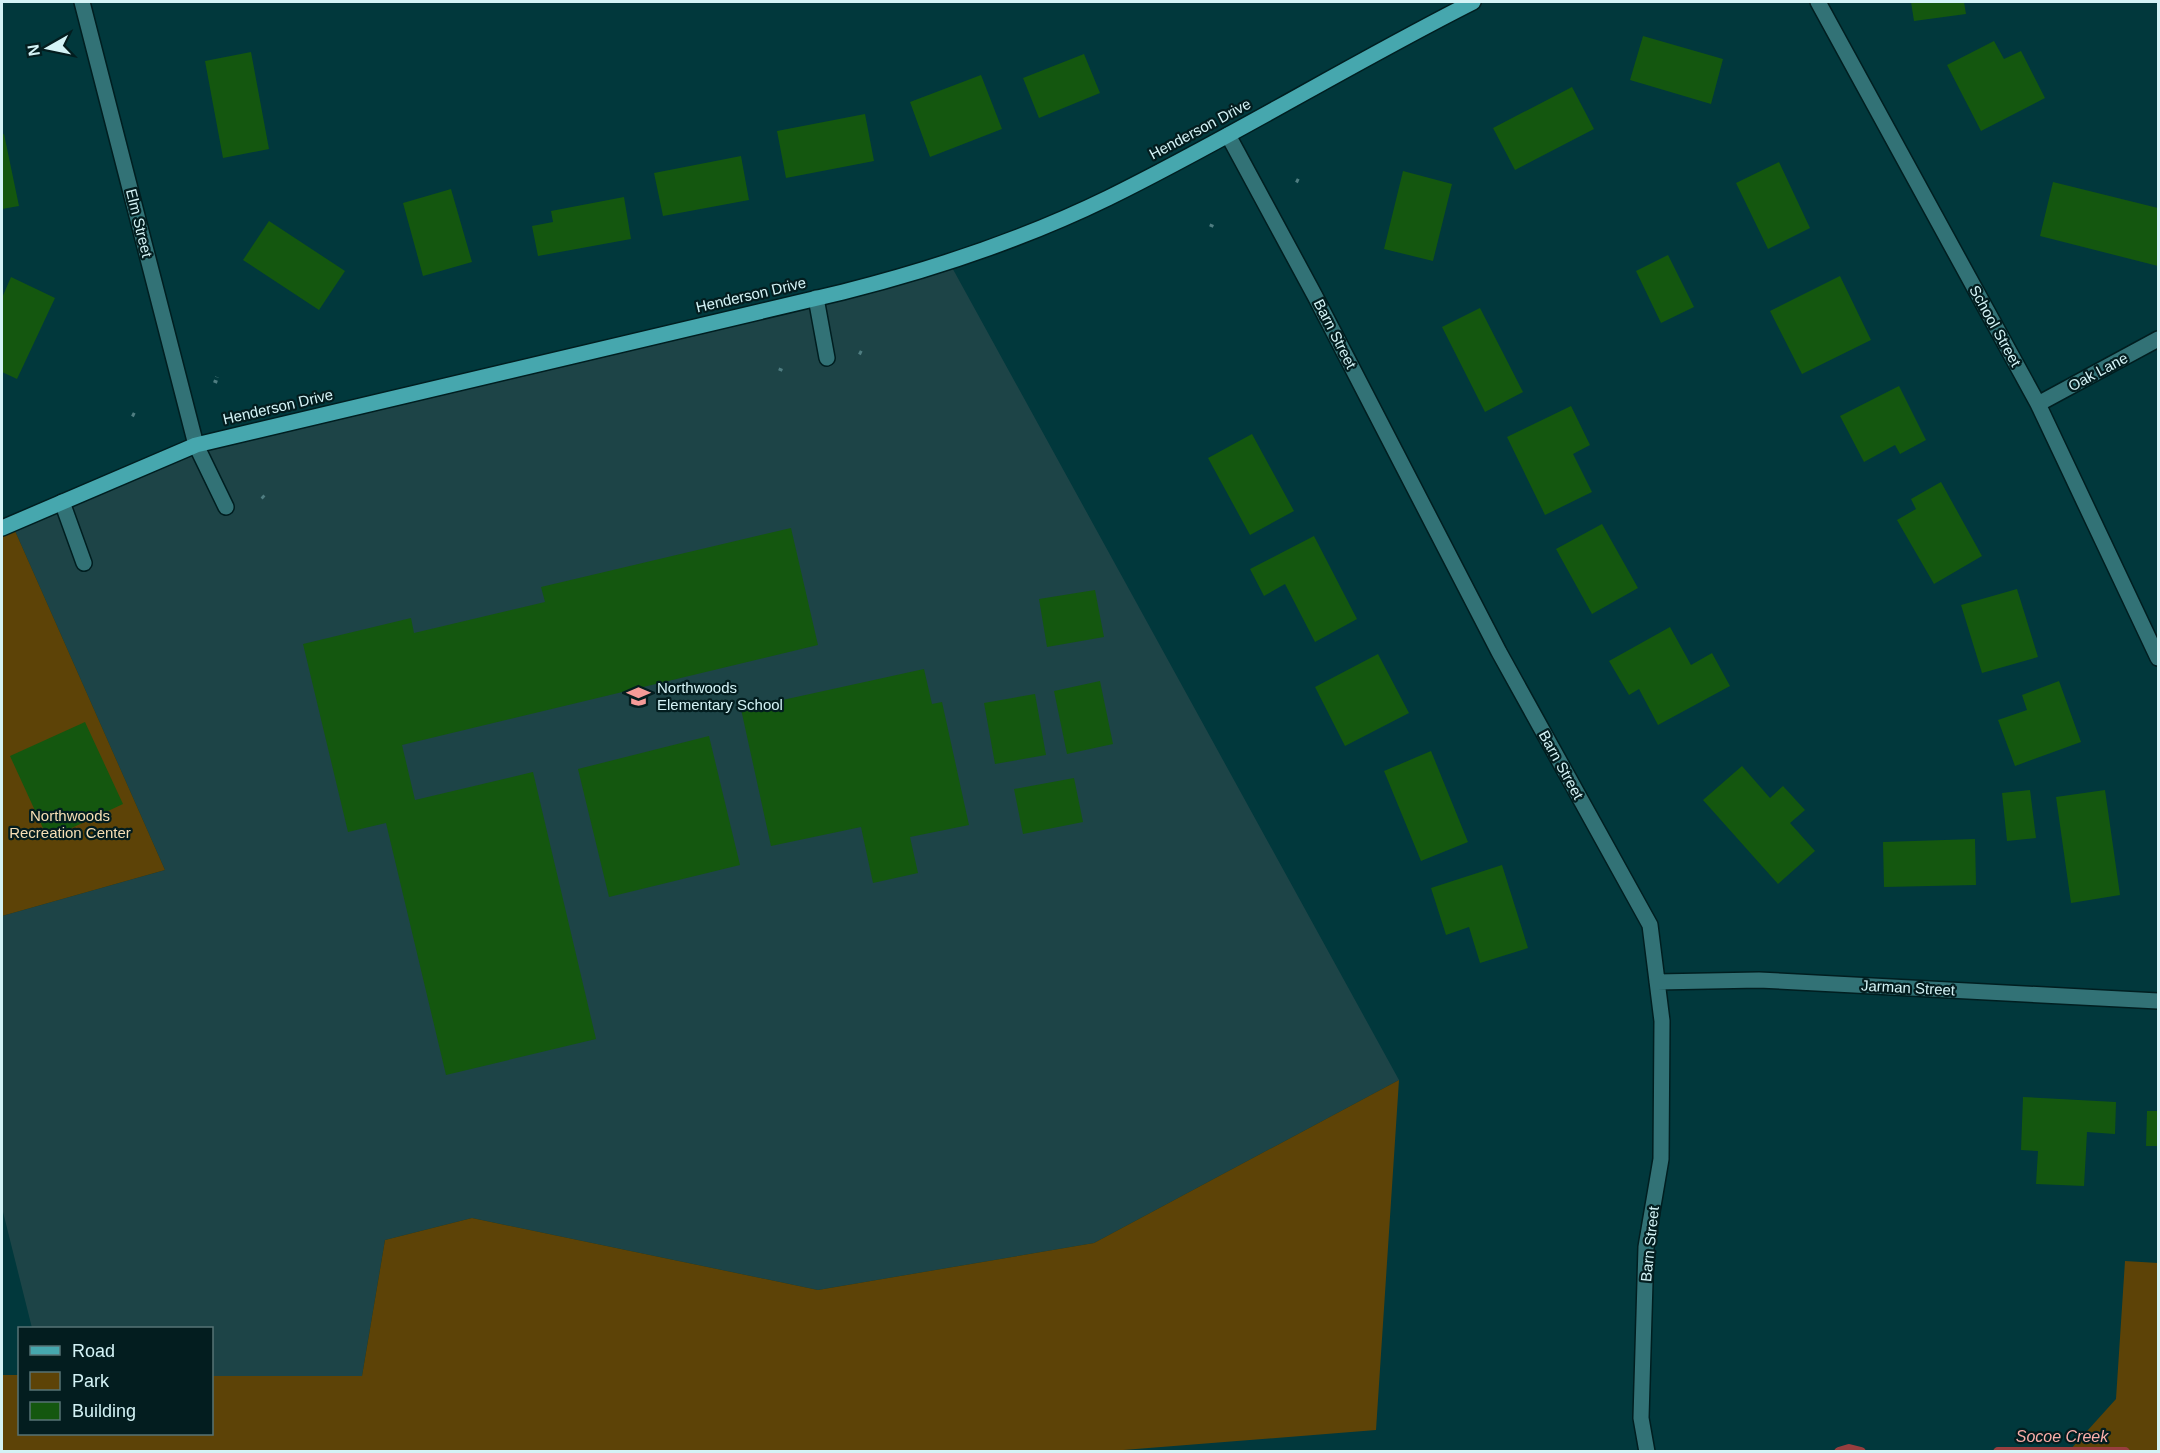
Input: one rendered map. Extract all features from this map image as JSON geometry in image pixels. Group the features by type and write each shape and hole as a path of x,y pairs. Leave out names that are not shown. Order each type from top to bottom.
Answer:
{"main road":[{"name":"Henderson Drive","path":"2,528 196,445 912,275 979,252 1107,198 1473,2"}],"street":[{"name":"Elm Street","path":"82,2 196,445 226,507"},
{"name":"School Street","path":"1818,2 2038,404 2158,658"},
{"name":"Barn Street","path":"1228,135 1315,296 1499,652 1650,926 1662,1022 1661,1159 1646,1247 1641,1418 1647,1452"},
{"path":"816,298 827,358"},
{"name":"Oak Lane","path":"2038,404 2158,339"},
{"path":"62,502 84,563"},
{"name":"Jarman Street","path":"1657,982 1759,980 2158,1001"}],"path":[{"path":"1211,227 1213,222"},
{"path":"215,383 217,377"}],"shaded area":[{"name":"Northwoods Elementary School","path":"949,262 1399,1080 1094,1243 818,1290 472,1218 385,1240 362,1376 213,1376 213,1327 32,1327 2,1208 2,916 165,870 12,524 196,445"}],"green space":[{"name":"Northwoods Recreation Center","path":"12,524 165,870 2,916 2,528"},
{"path":"1399,1080 1376,1430 1098,1452 2,1451 2,1375 18,1375 18,1435 213,1435 213,1376 362,1376 385,1240 472,1218 818,1290 1094,1243"},
{"path":"2125,1261 2158,1263 2158,1451 2069,1451 2116,1399"}],"building":[{"path":"1911,2 1964,2 1966,14 1914,21"},
{"path":"1643,36 1723,59 1711,104 1630,80"},
{"path":"1994,41 2004,59 2021,51 2045,98 1981,131 1947,65"},
{"path":"251,52 269,149 223,158 205,61"},
{"path":"1084,54 1100,93 1039,118 1023,78"},
{"path":"981,75 1002,129 930,157 910,102"},
{"path":"1572,87 1594,129 1515,170 1493,128"},
{"path":"865,114 874,161 786,178 777,131"},
{"path":"4,134 19,206 2,209 2,135"},
{"path":"741,156 749,200 663,216 654,173"},
{"path":"1779,162 1810,228 1768,249 1736,183"},
{"path":"1403,171 1452,184 1433,261 1384,249"},
{"path":"2053,182 2158,208 2158,266 2040,236"},
{"path":"451,189 472,262 423,276 403,203"},
{"path":"624,197 631,239 538,256 532,226 553,222 551,211"},
{"path":"269,221 345,271 319,310 243,260"},
{"path":"1668,255 1694,307 1661,323 1636,271"},
{"path":"1840,276 1871,340 1802,374 1770,311"},
{"path":"11,277 55,298 17,379 2,372 2,298"},
{"path":"1480,308 1523,392 1485,412 1442,327"},
{"path":"1899,386 1926,440 1900,454 1895,445 1864,462 1840,416"},
{"path":"1571,406 1590,445 1573,454 1592,492 1545,515 1507,437"},
{"path":"1252,434 1294,511 1250,535 1208,458"},
{"path":"1941,482 1982,556 1934,584 1897,520 1916,509 1911,499"},
{"path":"1602,524 1638,588 1592,614 1556,549"},
{"path":"791,528 818,645 402,745 415,800 533,772 596,1039 446,1075 386,823 348,832 303,644 411,618 414,633 545,602 541,587"},
{"path":"1314,536 1357,619 1315,642 1285,584 1264,596 1250,569"},
{"path":"2017,589 2038,657 1982,673 1961,605"},
{"path":"1095,590 1104,637 1047,647 1039,599"},
{"path":"1670,627 1691,665 1712,653 1730,686 1658,725 1639,689 1629,695 1609,661"},
{"path":"1378,654 1409,713 1345,746 1315,687"},
{"path":"924,669 932,704 942,702 969,825 910,837 918,873 873,883 861,827 771,846 741,709"},
{"path":"1100,681 1113,744 1067,754 1054,691"},
{"path":"2059,681 2081,742 2015,766 1998,720 2027,710 2022,695"},
{"path":"1035,694 1046,755 995,764 984,703"},
{"path":"85,722 123,804 48,839 10,756"},
{"path":"709,736 740,865 609,897 578,769"},
{"path":"1431,751 1468,842 1421,861 1384,771"},
{"path":"1742,766 1770,798 1783,786 1805,810 1790,823 1815,851 1778,884 1703,800"},
{"path":"1074,778 1083,822 1023,834 1014,789"},
{"path":"2030,790 2036,838 2007,841 2002,793"},
{"path":"2105,790 2120,895 2071,903 2056,797"},
{"path":"1975,839 1976,885 1884,887 1883,842"},
{"path":"1502,865 1528,948 1480,963 1469,927 1446,935 1431,888"},
{"path":"2023,1097 2116,1102 2115,1134 2087,1132 2084,1186 2036,1184 2038,1151 2021,1150"},
{"path":"2147,1111 2158,1111 2158,1146 2146,1146"}],"waterway":[{"name":"Socoe Creek","path":"1839,1452 1849,1449 1861,1452"},
{"name":"Socoe Creek","path":"1998,1452 2125,1452"}],"place":[{"name":"Northwoods Elementary School","path":"639,697"}]}
